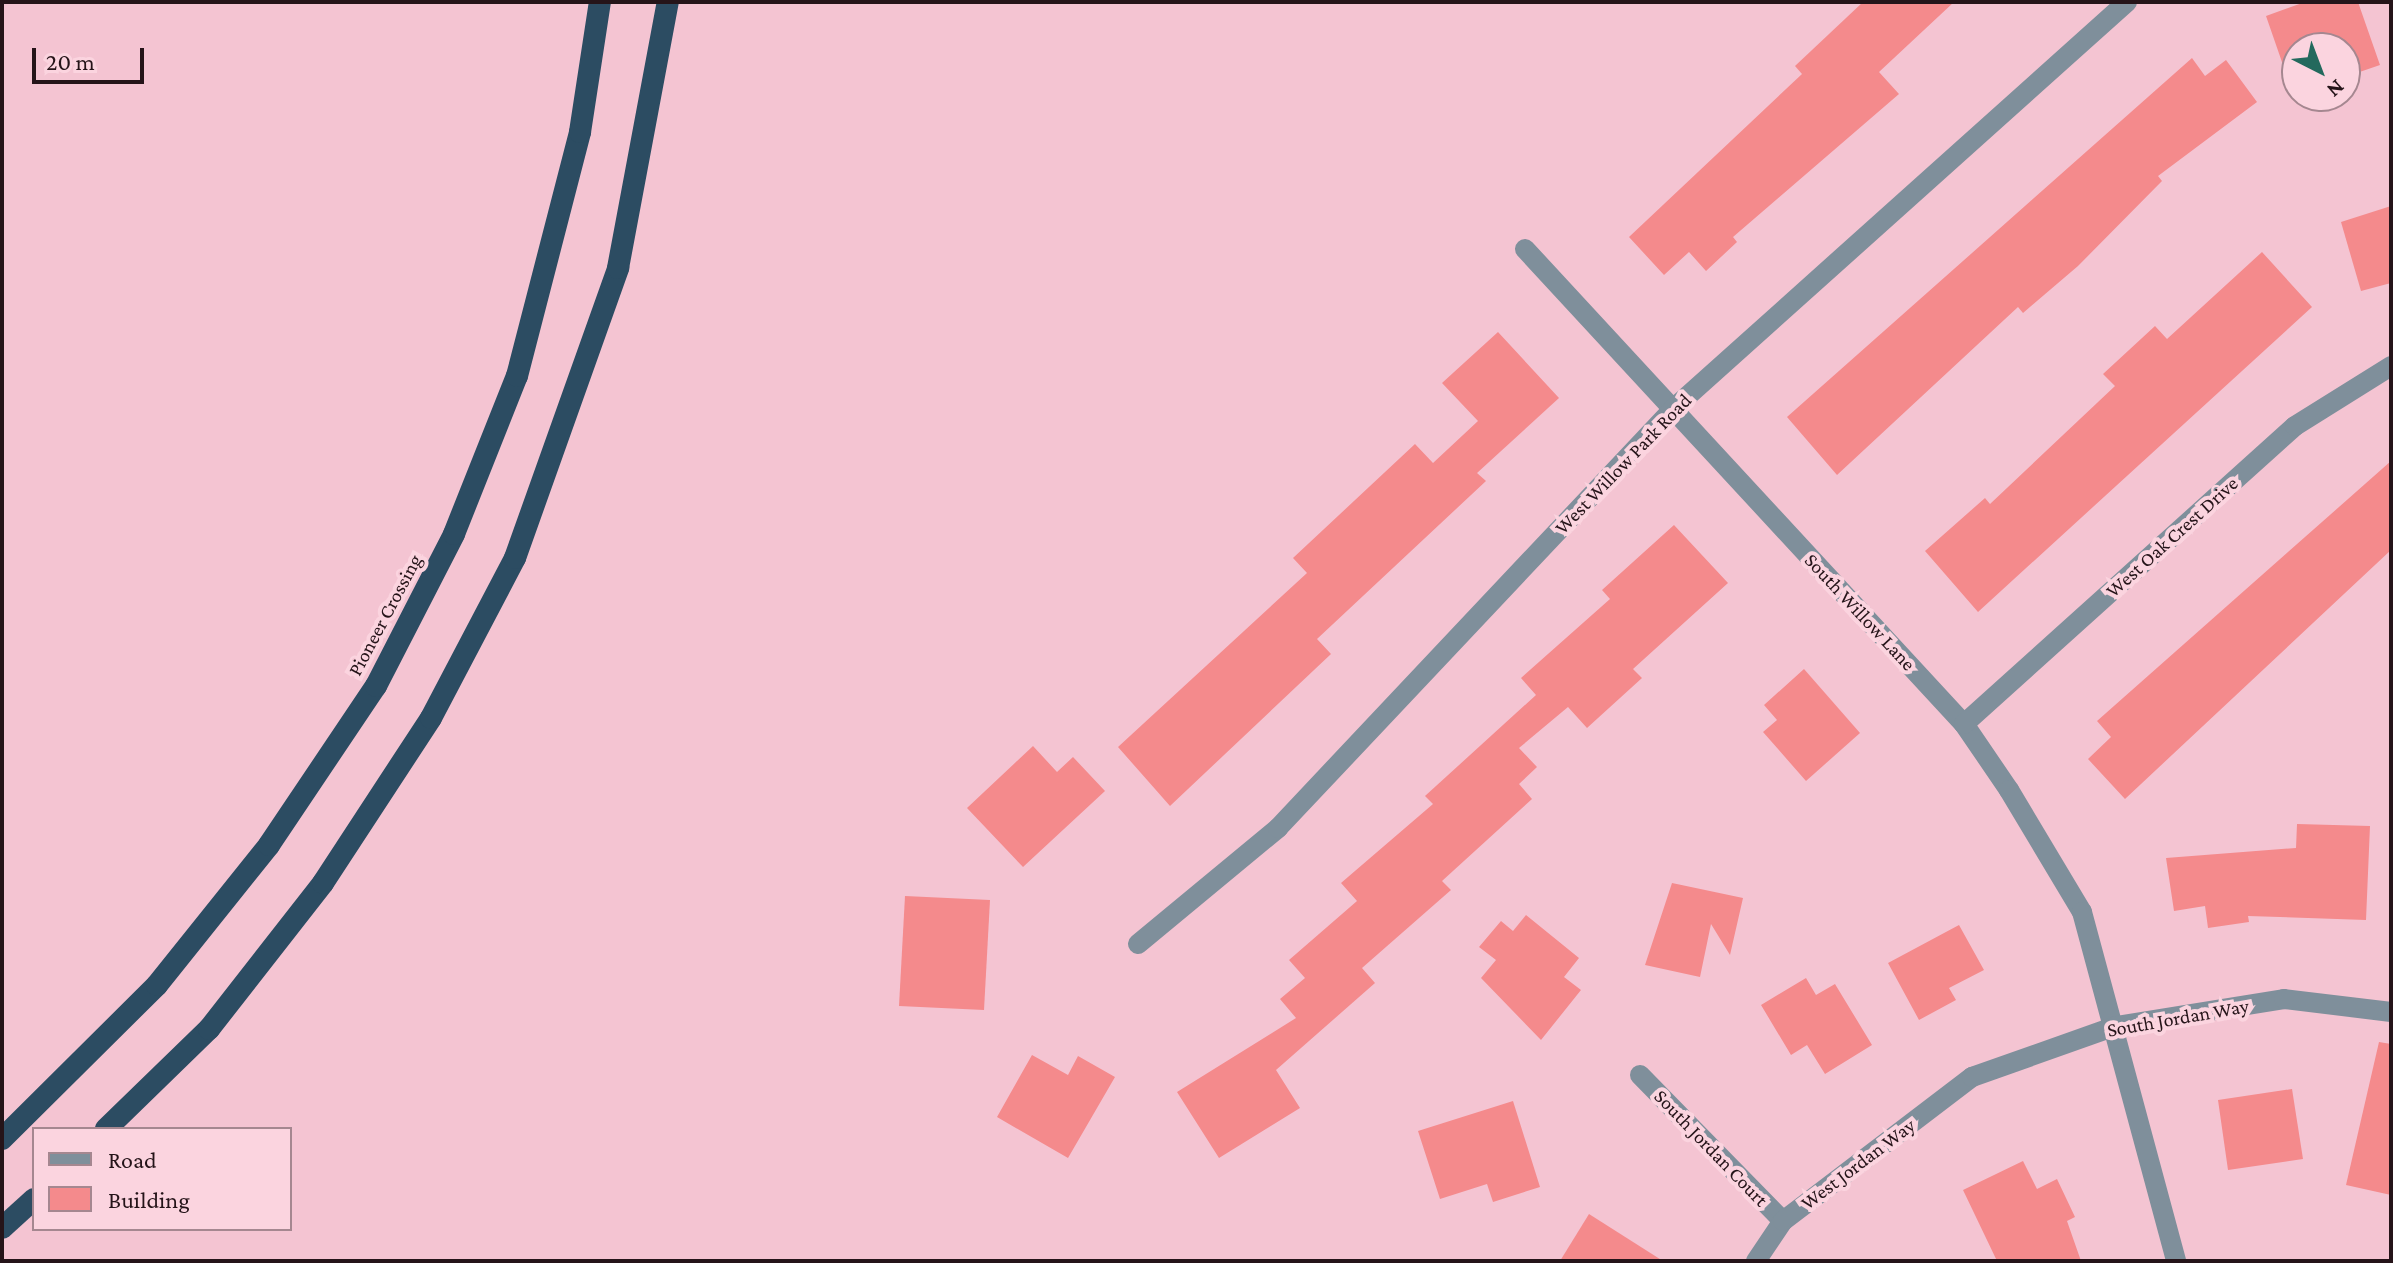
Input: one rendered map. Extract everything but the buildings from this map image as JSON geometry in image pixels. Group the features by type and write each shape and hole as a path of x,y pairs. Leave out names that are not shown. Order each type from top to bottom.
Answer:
{"highway":[{"name":"Pioneer Crossing","path":"2,1139 157,985 269,845 376,686 454,534 517,376 580,132 600,2"},
{"path":"108,1127 209,1029 323,883 431,718 515,558 618,268 668,2"},
{"path":"2,1228 32,1201"}],"street":[{"name":"West Willow Park Road","path":"1138,944 1278,828 1673,409 2127,2"},
{"name":"South Willow Lane","path":"1525,249 1964,724 2082,912 2116,1026 2176,1261"},
{"name":"West Oak Crest Drive","path":"1964,724 2295,426 2391,366"},
{"name":"South Jordan Way","path":"1972,1077 2116,1026 2284,999 2391,1012"},
{"name":"South Jordan Court","path":"1640,1075 1783,1221"},
{"name":"West Jordan Way","path":"1756,1261 1783,1221 1972,1077"}]}
